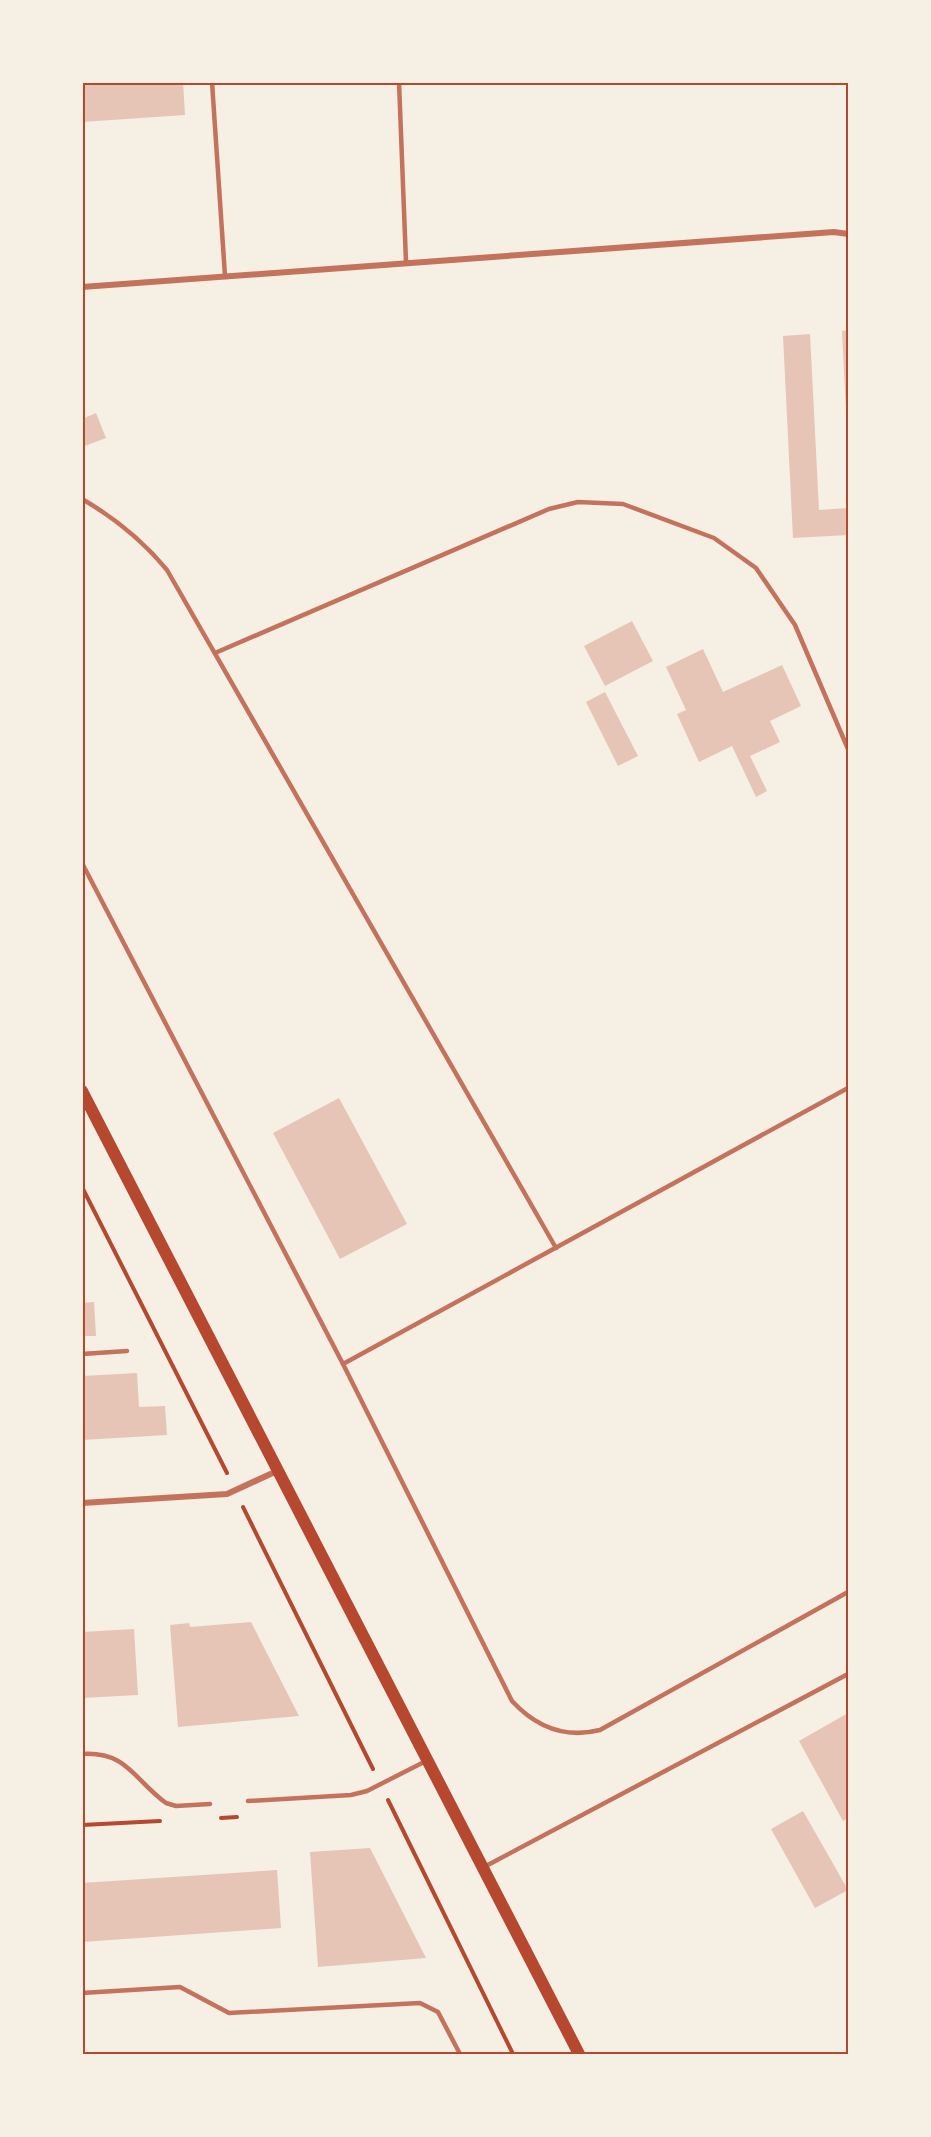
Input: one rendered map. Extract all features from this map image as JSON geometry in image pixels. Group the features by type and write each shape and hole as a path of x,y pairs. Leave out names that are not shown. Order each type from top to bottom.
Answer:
{"main road":[{"path":"82,1091 579,2055"}],"street":[{"path":"82,287 834,232 849,234"},
{"path":"82,1503 218,1495 236,1491 278,1470"}],"lane":[{"path":"212,82 225,276"},
{"path":"399,82 406,262"},
{"path":"82,499 111,517 150,549 167,570 556,1248"},
{"path":"215,653 549,509 578,502 623,504 714,538 756,568 795,625 849,749"},
{"path":"82,863 343,1364 512,1701 526,1716 544,1726 563,1732 584,1734 600,1730 849,1592"},
{"path":"343,1364 849,1088"},
{"path":"82,1354 127,1351"},
{"path":"484,1867 849,1674"},
{"path":"82,1754 99,1753 113,1757 166,1803 176,1806 210,1804"},
{"path":"248,1802 351,1795 367,1791 428,1760"},
{"path":"82,1993 180,1987 229,2013 420,2003 438,2012 460,2055"}],"path":[{"path":"82,1187 236,1491 513,2055"}],"building":[{"path":"82,82 183,82 185,115 82,122"},
{"path":"848,330 848,432 847,432 842,331"},
{"path":"810,334 819,510 848,508 848,535 793,538 783,336"},
{"path":"96,413 106,438 82,447 82,419"},
{"path":"632,621 653,661 605,686 584,646"},
{"path":"703,649 723,692 782,665 801,706 770,721 780,742 750,756 767,791 756,797 732,746 699,762 677,714 686,710 666,667"},
{"path":"605,692 638,756 618,766 586,702"},
{"path":"339,1098 407,1224 340,1259 273,1133"},
{"path":"94,1302 96,1336 82,1336 82,1303"},
{"path":"137,1373 139,1407 165,1406 167,1435 82,1440 82,1376"},
{"path":"251,1622 299,1716 178,1727 170,1625 189,1623 190,1627"},
{"path":"134,1629 138,1695 82,1698 82,1632"},
{"path":"848,1713 848,1818 843,1821 799,1741"},
{"path":"803,1811 848,1890 815,1908 771,1829"},
{"path":"370,1848 426,1958 318,1967 310,1852"},
{"path":"277,1870 281,1928 82,1942 82,1883"}]}
